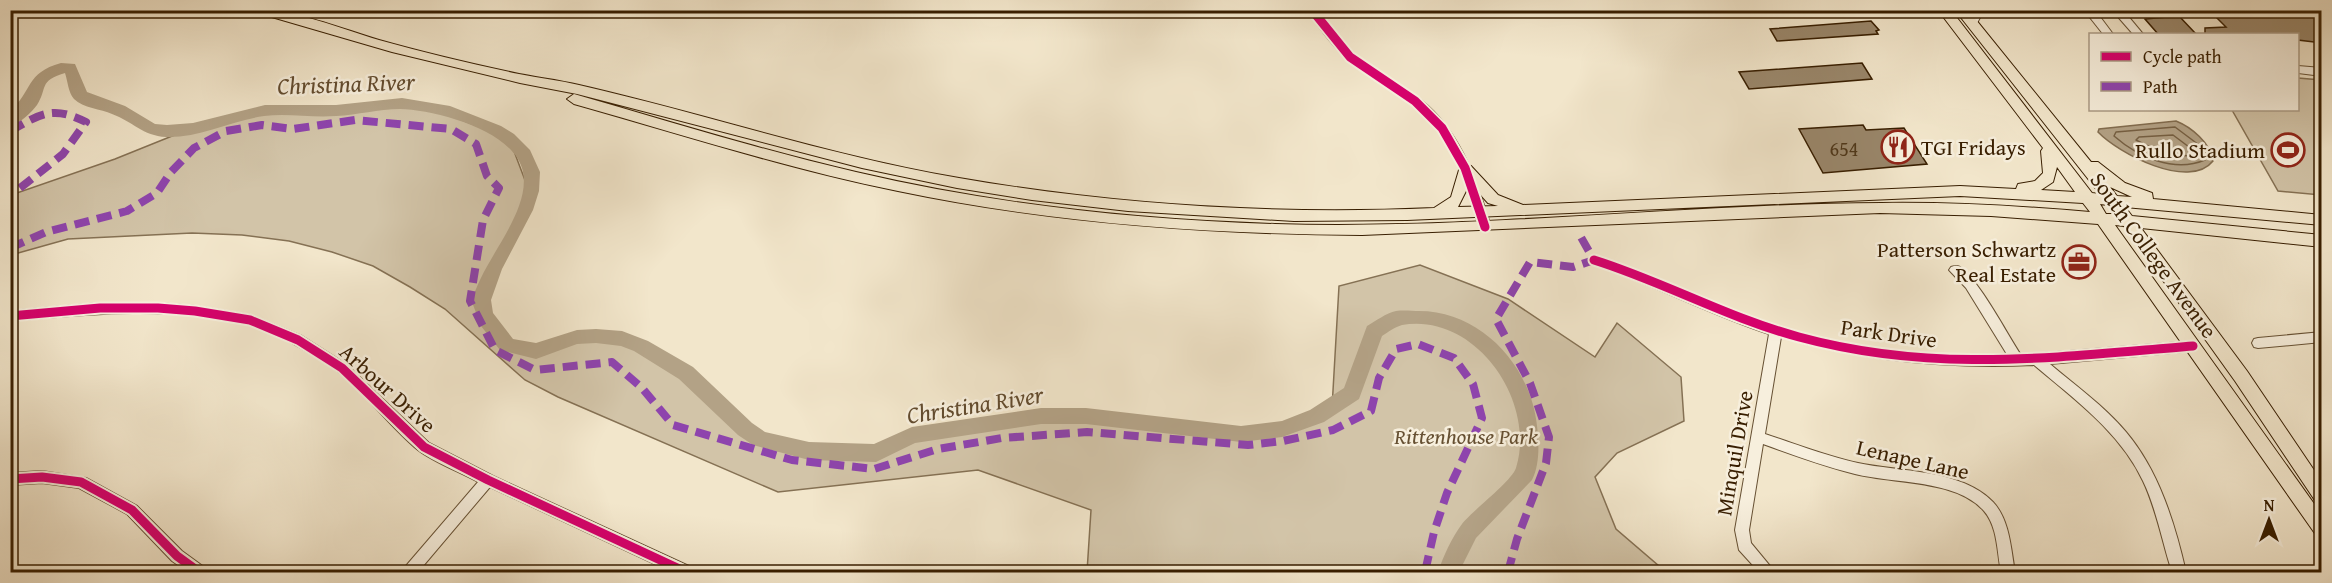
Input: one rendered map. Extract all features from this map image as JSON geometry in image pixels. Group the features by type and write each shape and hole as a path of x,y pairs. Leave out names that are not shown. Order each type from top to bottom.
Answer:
{"main road":[{"path":"262,10 392,48 520,80 578,89 882,167 1024,194 1150,208 1294,216 1407,215 2031,188 2047,180 2052,170 2047,145"},
{"name":"South College Avenue","path":"1944,10 1986,62 2100,217 2322,530"},
{"name":"South College Avenue","path":"1961,10 2071,146 2127,220 2242,377 2321,496"},
{"path":"520,80 570,98 853,176 1008,205 1113,219 1251,229 1371,230 1485,227 1876,208 1966,208 2100,217 2322,241"},
{"path":"2071,146 2120,187 2147,197 2201,209"},
{"path":"1407,215 1444,210 1455,204 1466,170"},
{"path":"1466,170 1493,199 1514,206 1549,210"},
{"path":"1960,191 2111,200 2322,220"},
{"path":"2037,213 2082,223 2092,228 2104,235 2132,262"},
{"path":"2155,258 2153,245 2159,234 2185,227"}],"street":[{"path":"1312,10 1332,38 1350,57 1398,88 1430,114 1451,141 1466,170 1485,227"},
{"path":"1972,23 1979,10"},
{"path":"2089,10 2107,33"},
{"path":"2117,10 2137,33"},
{"path":"2299,70 2322,72"},
{"name":"Park Drive","path":"1594,260 1626,270 1776,331 1840,347 1905,357 1968,362 2036,359 2193,346"},
{"path":"1955,270 1970,285 2017,360"},
{"name":"Arbour Drive","path":"10,316 100,308 158,308 195,311 250,320 298,340 342,368 424,447 488,480 686,573"},
{"name":"Minquil Drive","path":"1768,573 1751,555 1742,537 1776,331"},
{"path":"2258,343 2322,338"},
{"path":"2036,359 2112,427 2137,457 2153,488 2179,573"},
{"name":"Lenape Lane","path":"1758,437 1858,469 1951,486 1972,493 1987,505 1996,519 2008,573"},
{"path":"10,479 42,477 81,482 132,510 177,556 199,573"},
{"path":"410,573 488,480"}],"green space":[{"name":"Rullo Stadium","path":"2299,78 2321,80 2321,195 2278,191 2233,111 2299,111"},
{"name":"Rittenhouse Park","path":"420,104 509,138 531,196 521,222 491,270 481,301 483,313 507,345 536,351 577,337 596,336 622,339 641,346 686,373 745,429 760,439 809,451 876,453 912,435 1041,416 1086,416 1241,434 1282,429 1332,408 1339,286 1420,265 1508,299 1595,357 1617,323 1681,377 1684,421 1617,453 1595,477 1616,529 1666,572 1087,572 1091,510 978,470 778,492 558,397 525,380 445,309 373,266 332,252 289,241 242,235 192,233 68,239 11,255 11,195 115,159 187,130 256,112 295,108 327,111"}],"water":[{"path":"2176,121 2194,132 2208,148 2213,161 2202,169 2188,172 2171,171 2154,166 2121,150 2098,132 2099,129"}],"building":[{"path":"2209,10 2322,10 2322,43 2299,40 2299,33 2205,33 2205,28 2226,27"},
{"path":"2179,16 2195,33 2157,33 2145,19"},
{"path":"1871,21 1879,30 1876,31 1878,34 1777,41 1770,29"},
{"path":"1862,63 1872,79 1749,89 1739,72"},
{"path":"1863,125 1866,130 1904,128 1927,164 1823,173 1799,129"}],"waterway":[{"name":"Christina River","path":"10,121 31,102 35,86 44,76 61,68 70,68 81,96 119,110 154,130 193,129 265,111 283,109 336,111 387,104 434,108 481,123 508,138 525,154 532,172 531,191 525,210 494,268 481,302 482,310 488,321 507,345 536,351 577,337 596,336 622,339 641,346 686,373 745,429 760,439 809,451 876,453 912,435 1041,416 1086,416 1241,434 1282,429 1317,416 1352,393 1374,331 1398,318 1429,318 1452,322 1482,341 1503,362 1516,384 1526,412 1529,444 1525,474 1469,531 1448,572"}],"marked path":[{"path":"10,131 39,115 55,112 74,116 86,122 63,154 10,196"},
{"path":"10,248 46,232 127,211 157,193 171,172 194,148 226,131 262,125 293,129 355,120 451,129 476,144 487,176 499,188 483,220 470,301 495,350 535,370 612,362 642,388 673,425 792,460 874,469 938,449 1002,438 1087,432 1248,445 1283,441 1333,430 1371,411 1379,378 1396,349 1418,344 1454,358 1473,384 1482,418 1463,454 1447,493 1434,532 1425,572"},
{"path":"1508,572 1517,539 1546,463 1549,437 1539,402 1496,319 1530,262 1573,267 1594,260 1578,232"}],"cycle path":[{"path":"1312,10 1350,57 1415,101 1442,128 1465,168 1485,227"},
{"path":"1594,260 1777,331 1863,352 1930,360 2012,361 2193,346"},
{"path":"10,316 100,308 158,308 195,311 250,320 298,340 342,368 424,447 488,480 686,572"},
{"path":"10,479 42,477 81,482 132,510 177,556 199,572"}],"place":[{"name":"TGI Fridays","path":"1898,147"},
{"name":"Rullo Stadium","path":"2288,150"},
{"name":"Patterson Schwartz Real Estate","path":"2079,262"}]}
